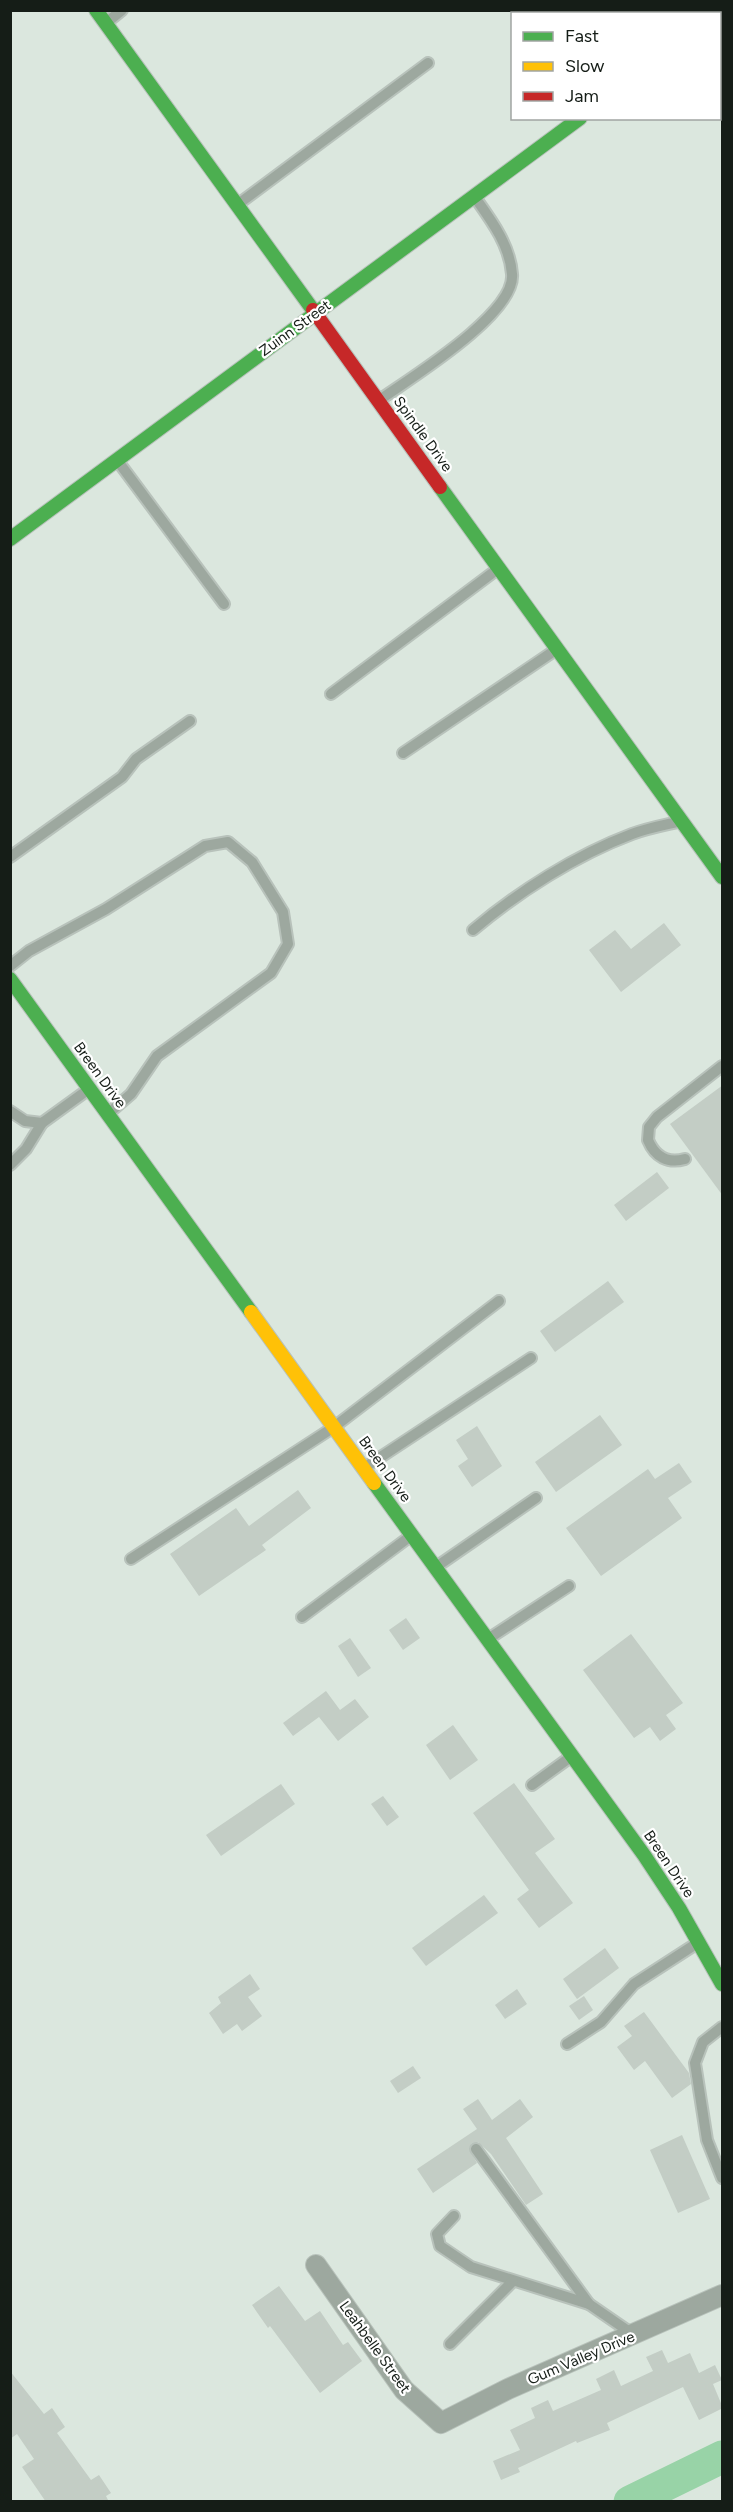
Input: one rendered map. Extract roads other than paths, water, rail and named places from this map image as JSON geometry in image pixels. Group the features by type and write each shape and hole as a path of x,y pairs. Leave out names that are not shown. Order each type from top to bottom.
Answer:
{"street":[{"name":"Spindle Drive","path":"96,10 723,877"},
{"name":"Zuinn Street","path":"10,539 577,120"},
{"name":"Breen Drive","path":"10,979 15,995 90,1089 644,1855 700,1942 723,1984"},
{"name":"Leahbelle Street","path":"316,2265 404,2390 441,2423"},
{"name":"Gum Valley Drive","path":"441,2423 508,2389 723,2295"}],"lane":[{"path":"105,23 122,10"},
{"path":"237,206 428,63"},
{"path":"378,400 463,341 496,311 509,293 513,276 507,252 494,225 474,196"},
{"path":"117,460 224,604"},
{"path":"331,694 499,568"},
{"path":"403,753 557,649"},
{"path":"10,857 122,777 136,759 190,721"},
{"path":"473,930 503,904 570,864 632,834 682,821"},
{"path":"10,966 29,951 106,909 205,846 228,842 252,862 283,912 288,944 271,974 157,1056 131,1094 108,1114"},
{"path":"685,1159 675,1162 658,1155 648,1140 646,1125 723,1066"},
{"path":"10,1165 26,1149 42,1123 90,1089"},
{"path":"10,1111 25,1121 42,1123"},
{"path":"131,1559 334,1427 499,1301"},
{"path":"364,1468 531,1358"},
{"path":"436,1567 536,1498"},
{"path":"302,1617 412,1535"},
{"path":"487,1639 569,1586"},
{"path":"532,1785 572,1756"},
{"path":"567,2044 601,2022 634,1984 700,1942"},
{"path":"723,2027 703,2042 695,2063 707,2140 723,2178"},
{"path":"476,2149 589,2304"},
{"path":"454,2216 437,2234 440,2246 471,2267 589,2304 634,2335"},
{"path":"450,2344 513,2281"}],"waterway":[{"path":"630,2502 722,2457"}]}
